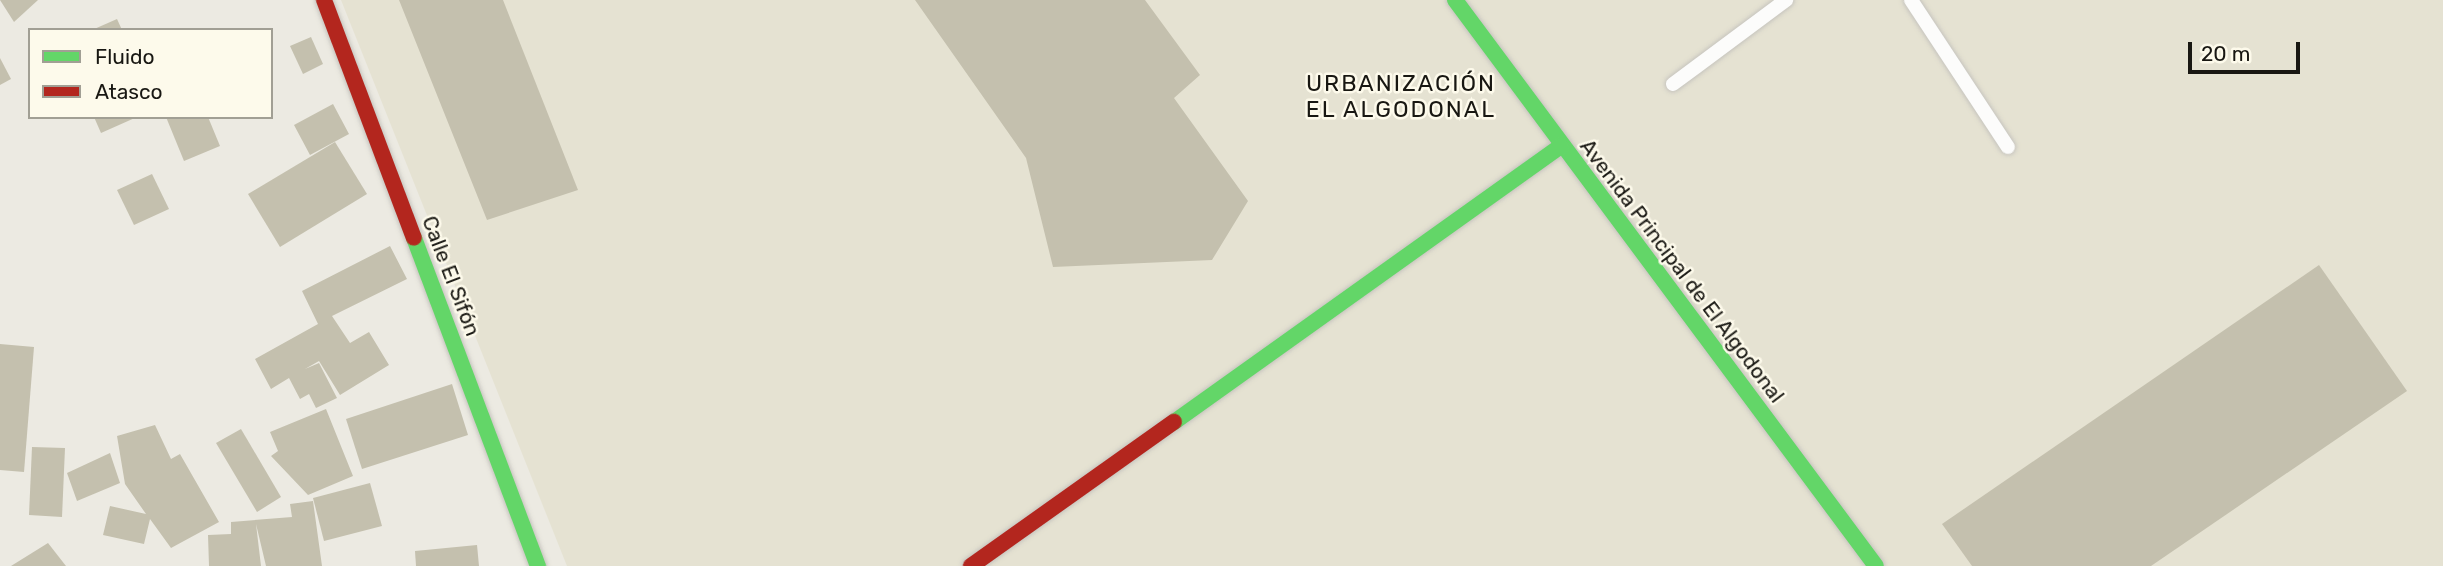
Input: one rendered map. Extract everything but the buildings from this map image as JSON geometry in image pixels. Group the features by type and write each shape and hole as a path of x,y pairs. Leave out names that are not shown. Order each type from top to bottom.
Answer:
{"street":[{"name":"Calle El Sifón","path":"324,0 538,566"},
{"name":"Avenida Principal de El Algodonal","path":"1455,0 1876,566"},
{"path":"971,566 1561,146"}],"lane":[{"path":"1673,84 1786,0"},
{"path":"1911,0 2008,147"}],"shaded area":[{"path":"341,0 2443,0 2443,566 567,566"}],"traffic: fast":[{"path":"1455,0 1876,566"},
{"path":"1174,422 1561,146"},
{"path":"414,238 538,566"}],"traffic: jam":[{"path":"324,0 414,238"},
{"path":"971,566 1174,422"}],"district":[{"name":"URBANIZACIÓN EL ALGODONAL","path":"1401,96"}]}
